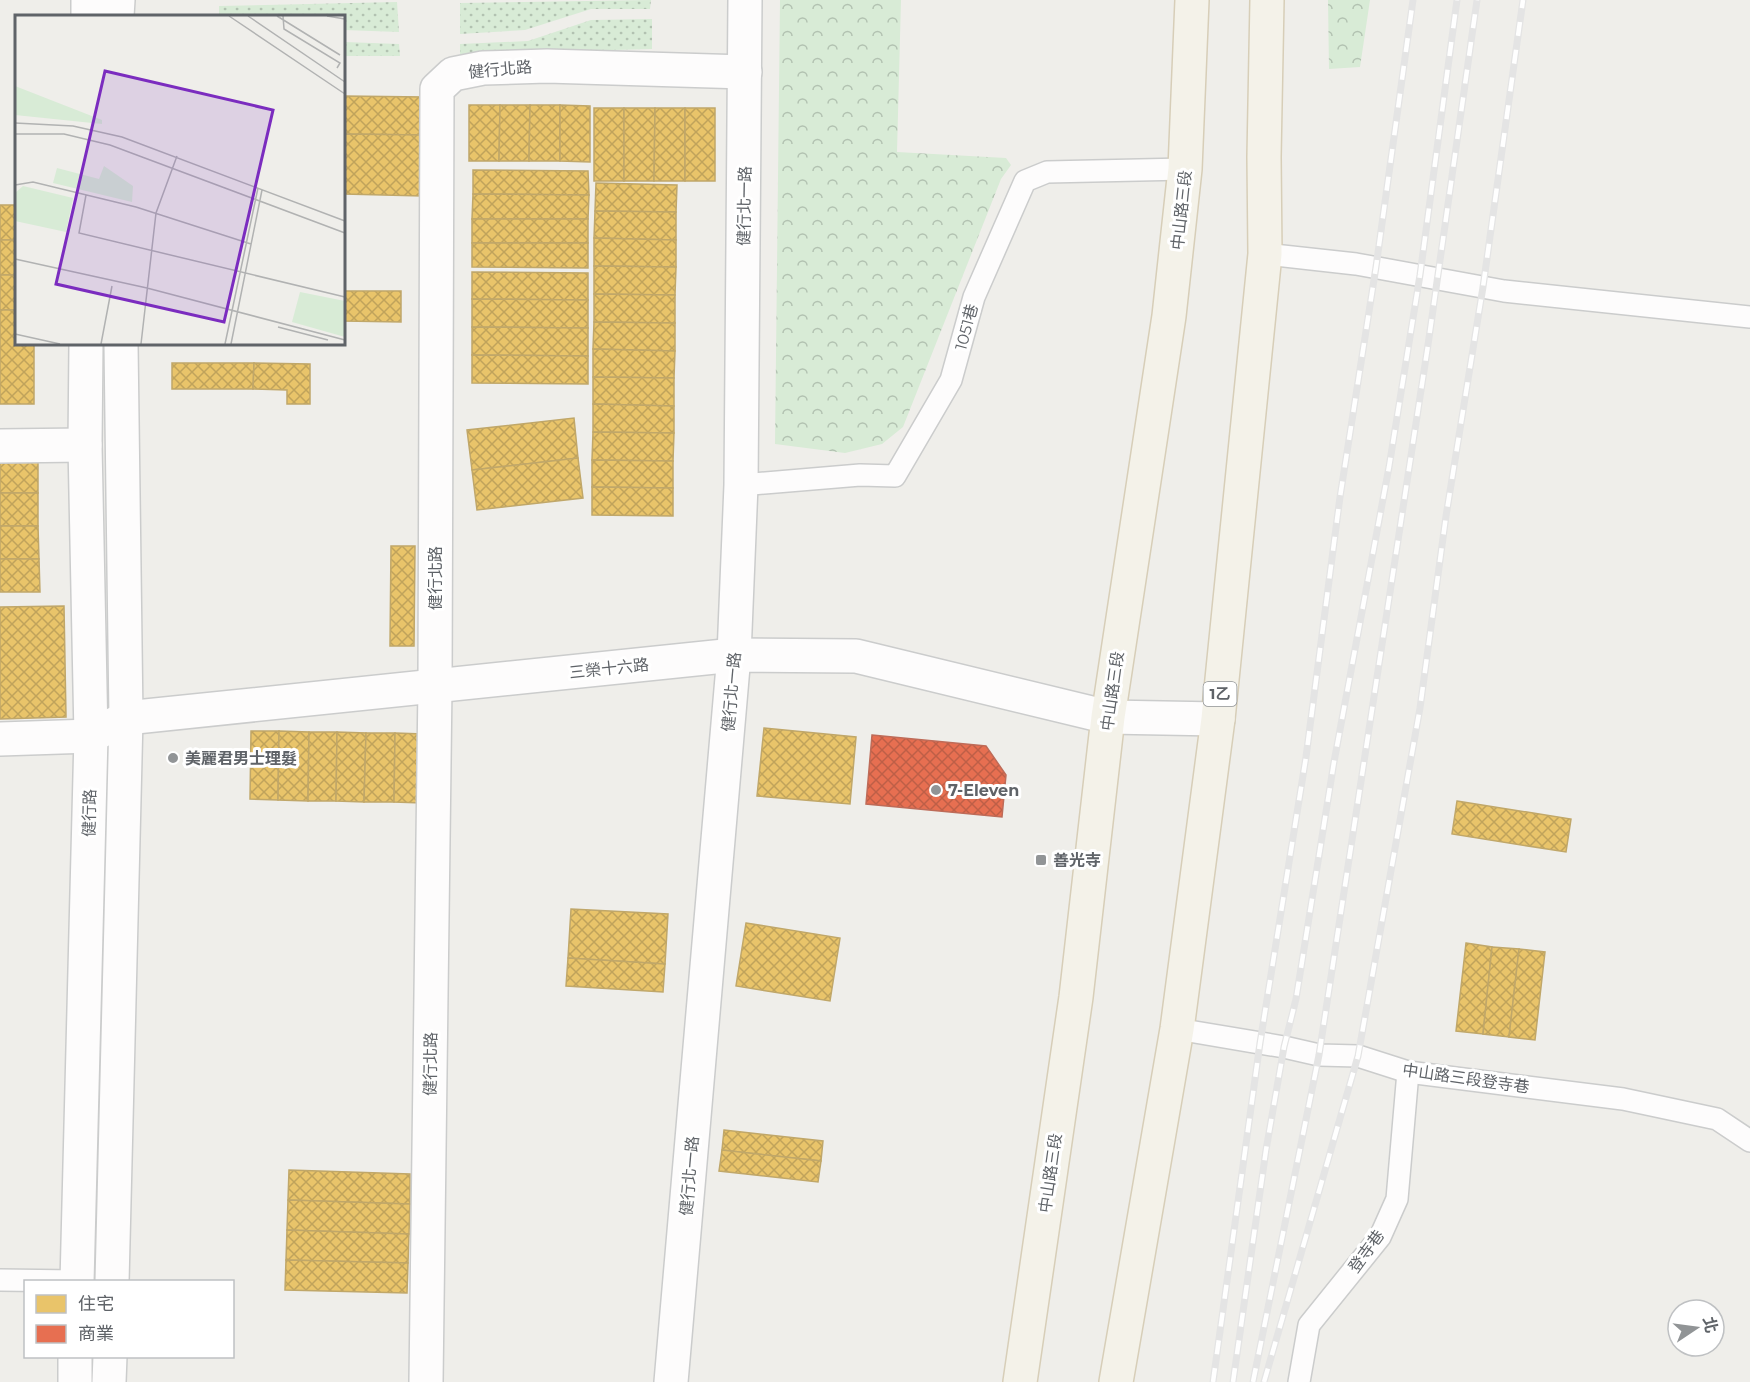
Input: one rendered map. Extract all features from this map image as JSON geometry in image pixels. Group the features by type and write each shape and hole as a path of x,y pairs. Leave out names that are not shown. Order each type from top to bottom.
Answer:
{"main road":[{"name":"中山路三段","path":"1020,1382 1076,997 1107,717 1169,316 1185,169 1192,0"},
{"name":"1乙","path":"1116,1382 1177,1029 1218,719 1265,254 1263,157 1267,0"}],"street":[{"name":"健行北一路","path":"671,1382 734,655 741,485 745,0"},
{"name":"健行北路","path":"426,1382 435,685 437,89 453,74 483,68 547,66 745,72"},
{"name":"健行路","path":"77,1280 91,736 85,445 86,345"},
{"path":"112,1280 126,718 121,345"},
{"path":"0,446 85,445"},
{"name":"三榮十六路","path":"0,739 91,736 126,718 734,655 856,656 1107,717 1218,719"},
{"path":"75,1358 75,1382"},
{"path":"109,1382 110,1358"}],"lane":[{"name":"1051巷","path":"741,485 860,476 895,476 951,380 974,297 1025,181 1047,172 1185,169"},
{"path":"1265,254 1356,264 1504,291 1750,317"},
{"name":"中山路三段登寺巷","path":"1177,1029 1320,1055 1358,1056 1408,1072 1623,1099 1717,1119 1750,1141"},
{"name":"登寺巷","path":"1299,1382 1309,1325 1380,1237 1397,1199 1408,1072"},
{"path":"0,1280 24,1280"}],"green space":[{"path":"651,0 650,9 591,9 525,30 460,34 460,3"},
{"path":"780,0 901,0 897,152 1006,158 1011,165 1001,179 903,427 882,444 845,453 775,444"},
{"path":"1328,0 1370,0 1360,67 1329,69"},
{"path":"397,2 399,32 345,30 345,15 219,15 219,6"},
{"path":"652,19 652,49 460,54 460,44 528,41 591,20"},
{"path":"345,42 399,44 400,56 345,56"}],"building: 住宅":[{"path":"345,96 424,97 423,135 345,134"},
{"path":"469,105 500,105 499,161 469,161"},
{"path":"500,105 530,105 529,161 499,161"},
{"path":"530,105 560,105 560,161 529,161"},
{"path":"560,105 590,106 590,162 560,161"},
{"path":"594,108 624,108 624,181 594,181"},
{"path":"624,108 655,108 654,181 624,181"},
{"path":"655,108 685,108 685,181 654,181"},
{"path":"685,108 715,108 715,181 685,181"},
{"path":"345,134 423,135 422,196 345,194"},
{"path":"473,170 588,171 589,195 473,194"},
{"path":"596,183 677,185 676,212 595,211"},
{"path":"473,194 589,195 588,219 472,219"},
{"path":"0,205 15,205 15,240 0,240"},
{"path":"595,211 676,212 676,240 594,238"},
{"path":"472,219 588,219 588,243 472,243"},
{"path":"594,238 676,240 676,267 594,266"},
{"path":"0,240 15,240 15,275 0,275"},
{"path":"472,243 588,243 588,268 472,267"},
{"path":"594,266 676,267 675,295 594,294"},
{"path":"472,272 588,273 588,300 472,299"},
{"path":"0,275 15,275 15,310 0,310"},
{"path":"345,291 401,291 401,322 345,321"},
{"path":"594,294 675,295 675,323 594,322"},
{"path":"472,299 588,300 588,328 472,327"},
{"path":"0,310 15,310 15,345 34,345 34,404 0,404"},
{"path":"594,322 675,323 675,351 593,349"},
{"path":"472,327 588,328 588,356 472,355"},
{"path":"593,349 675,351 674,378 593,377"},
{"path":"472,355 588,356 588,384 472,383"},
{"path":"172,363 254,363 253,389 172,389"},
{"path":"254,363 310,364 310,404 287,404 287,390 253,389"},
{"path":"593,377 674,378 674,406 593,404"},
{"path":"593,404 674,406 674,433 593,432"},
{"path":"574,418 578,458 472,470 467,430"},
{"path":"593,432 674,433 673,461 592,460"},
{"path":"578,458 583,498 477,510 472,470"},
{"path":"38,459 38,493 0,493 0,460"},
{"path":"592,460 673,461 673,488 592,487"},
{"path":"592,487 673,488 673,516 592,515"},
{"path":"0,493 38,493 38,526 0,526"},
{"path":"0,526 38,526 39,559 0,559"},
{"path":"391,546 415,546 414,646 390,646"},
{"path":"0,559 39,559 40,592 0,592"},
{"path":"64,606 66,717 0,719 0,607"},
{"path":"764,728 856,737 850,804 757,796"},
{"path":"251,731 279,731 278,800 250,799"},
{"path":"279,731 309,732 308,801 278,800"},
{"path":"309,732 337,732 336,801 308,801"},
{"path":"337,732 366,733 364,802 336,801"},
{"path":"366,733 395,733 394,802 364,802"},
{"path":"395,733 423,734 422,803 394,802"},
{"path":"1457,801 1571,819 1566,852 1452,834"},
{"path":"571,909 668,914 665,964 568,958"},
{"path":"746,923 840,938 830,1001 736,986"},
{"path":"1466,943 1492,947 1483,1034 1456,1031"},
{"path":"1492,947 1519,949 1509,1037 1483,1034"},
{"path":"1519,949 1545,952 1535,1040 1509,1037"},
{"path":"568,958 665,964 663,992 566,986"},
{"path":"724,1130 823,1141 821,1161 722,1150"},
{"path":"722,1150 821,1161 818,1182 719,1171"},
{"path":"289,1170 410,1174 410,1204 288,1200"},
{"path":"288,1200 410,1204 409,1234 287,1230"},
{"path":"287,1230 409,1234 408,1263 286,1260"},
{"path":"286,1260 408,1263 407,1293 285,1290"}],"building: 商業":[{"name":"7-Eleven","path":"872,735 986,746 1006,775 1002,817 866,804"}],"railway":[{"path":"1213,1382 1260,1043 1306,757 1340,497 1376,267 1413,0"},
{"path":"1233,1382 1266,1150 1284,1047 1296,999 1334,762 1389,467 1420,275 1457,0"},
{"path":"1253,1382 1319,1055 1428,345 1477,0"},
{"path":"1264,1382 1358,1056 1420,708 1446,516 1483,287 1523,0"}],"place":[{"name":"美麗君男士理髮","path":"173,758"},
{"name":"7-Eleven","path":"936,790"},
{"name":"善光寺","path":"1041,860"}]}
